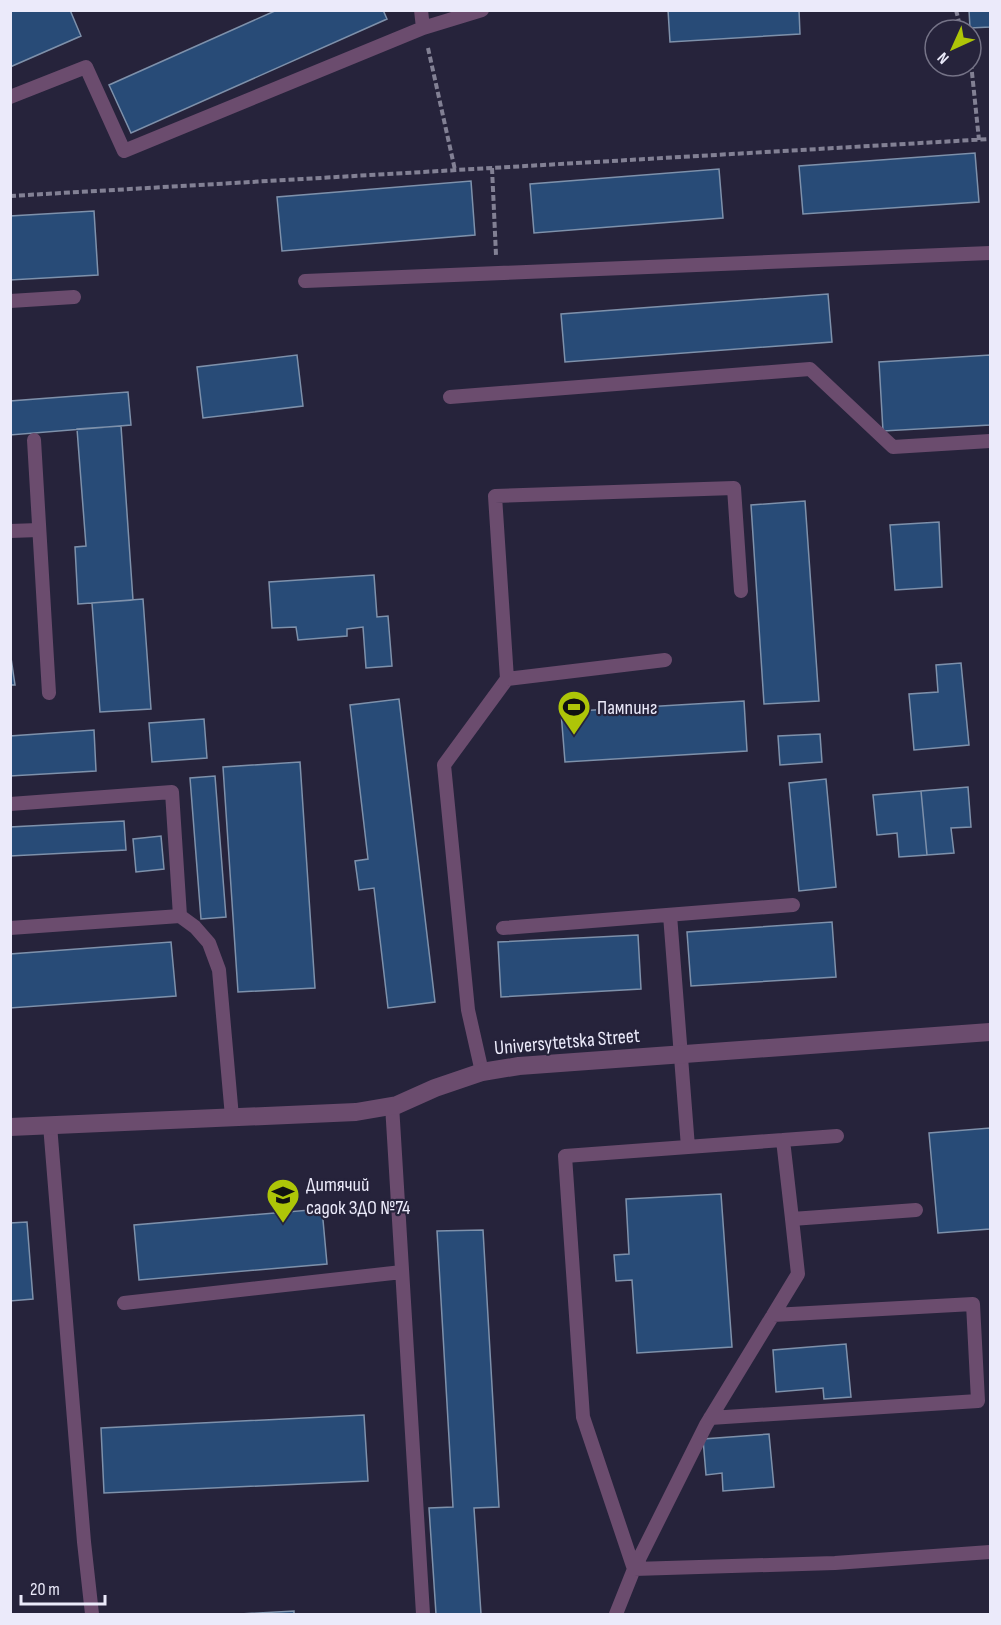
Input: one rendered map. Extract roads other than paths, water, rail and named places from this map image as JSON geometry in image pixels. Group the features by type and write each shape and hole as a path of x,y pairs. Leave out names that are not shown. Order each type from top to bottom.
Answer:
{"street":[{"name":"Universytetska Street","path":"10,1127 356,1112 392,1105 482,1072 519,1066 990,1032"}],"lane":[{"path":"421,10 423,28"},
{"path":"10,97 86,67 124,151 423,28 482,10"},
{"path":"305,281 990,253"},
{"path":"10,301 74,297"},
{"path":"450,397 810,369 893,447 990,441"},
{"path":"34,440 49,693"},
{"path":"482,1072 468,1010 444,765 507,679 495,496 734,488 741,591"},
{"path":"10,531 39,530"},
{"path":"507,679 665,660"},
{"path":"10,804 172,792 180,916"},
{"path":"503,928 793,905"},
{"path":"670,915 688,1147"},
{"path":"10,928 180,916 195,927 209,943 219,970 232,1118"},
{"path":"392,1105 423,1614"},
{"path":"50,1125 84,1542 92,1614"},
{"path":"634,1569 583,1417 565,1156 837,1136"},
{"path":"616,1614 634,1569 710,1418 798,1274 783,1140"},
{"path":"792,1219 916,1210"},
{"path":"124,1303 402,1272"},
{"path":"710,1418 978,1401 973,1304 773,1315"},
{"path":"634,1569 835,1563 990,1552"}],"place":[{"name":"Пампинг","path":"574,736"},
{"name":"Дитячий садок ЗДО №74","path":"283,1224"}]}
